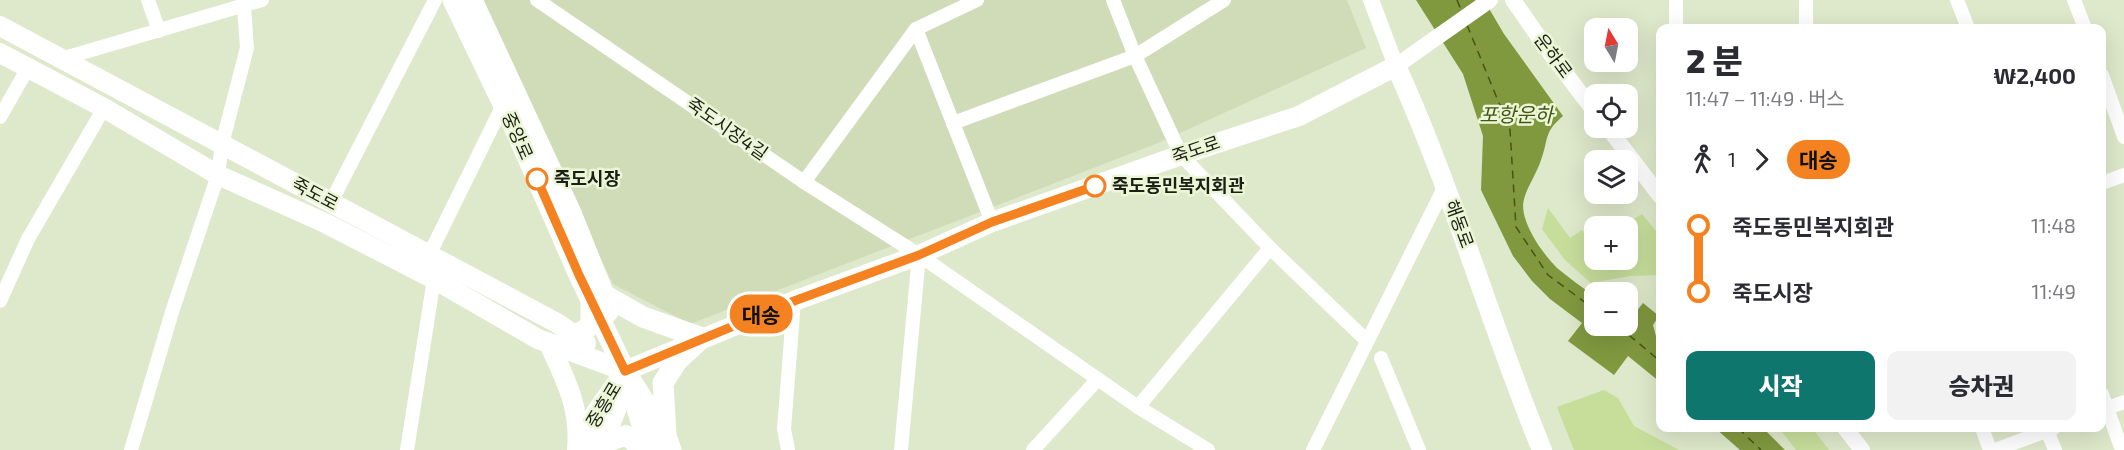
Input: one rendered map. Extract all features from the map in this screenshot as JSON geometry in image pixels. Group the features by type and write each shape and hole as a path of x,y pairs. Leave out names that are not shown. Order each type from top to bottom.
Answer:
{"main road":[{"name":"중앙로","path":"453,0 597,298"},
{"name":"중앙로","path":"472,0 572,213 597,298 625,371 662,445"},
{"name":"죽도로","path":"0,26 557,323 625,371"},
{"name":"죽도로","path":"0,53 104,108 218,175 325,223 434,279 549,344 625,371 794,301 919,255 992,222 1299,116 1396,66"},
{"name":"해동로","path":"1396,66 1445,186 1542,450"},
{"path":"573,334 582,332 591,325 597,298 702,339 677,361 663,383 662,445"},
{"path":"549,344 574,403 579,429 579,450"},
{"name":"중흥로","path":"601,447 620,400 625,371"},
{"name":"중흥로","path":"579,450 596,412 625,371"},
{"path":"601,447 626,435 643,450"}],"street":[{"path":"148,0 159,31"},
{"path":"62,59 244,3 262,0"},
{"path":"331,202 435,0"},
{"name":"죽도시장4길","path":"537,0 804,182 919,255 1138,407 1208,450"},
{"path":"804,182 916,28 977,0"},
{"path":"1113,0 1135,56 1181,155 1270,248 1367,341"},
{"path":"953,123 1135,56 1224,0"},
{"name":"해동로","path":"1371,0 1396,66"},
{"name":"운하로","path":"1513,0 1584,98"},
{"path":"1676,0 1676,24"},
{"path":"1806,0 1806,24"},
{"path":"1957,0 1966,24"},
{"path":"2074,0 2083,24"},
{"path":"1396,66 1488,1"},
{"path":"131,450 172,312 218,175 222,144 247,48 244,3"},
{"path":"916,28 992,222"},
{"path":"0,117 28,68"},
{"path":"2106,86 2124,137"},
{"path":"429,255 503,105"},
{"path":"0,301 28,239 104,108"},
{"path":"1616,138 1656,191"},
{"path":"2106,182 2124,175"},
{"path":"1313,450 1445,186"},
{"path":"1138,407 1270,248"},
{"path":"901,450 919,255"},
{"path":"406,450 434,279"},
{"path":"788,450 784,429 794,301"},
{"path":"1381,358 1419,450"},
{"path":"1033,450 1098,379"},
{"path":"2106,408 2124,402"},
{"path":"2106,414 2122,450"},
{"path":"1848,432 1862,450"},
{"path":"1983,432 1990,450"},
{"path":"1995,450 2039,432"},
{"path":"2050,432 2055,450"}],"shaded area":[{"path":"473,0 1347,0 1366,48 1158,143 690,324 613,284"},
{"path":"1548,208 1570,238 1582,230 1584,233 1584,270 1638,270 1638,216 1642,214 1656,231 1656,275 1590,282 1565,260 1542,229"},
{"path":"1604,390 1618,398 1634,426 1679,450 1574,450 1557,407"},
{"path":"1782,432 1815,432 1829,450 1796,450"}],"water":[{"name":"포항운하","path":"1416,0 1484,0 1504,34 1563,116 1549,132 1539,165 1524,199 1523,207 1528,226 1539,246 1557,268 1584,288 1584,336 1638,336 1638,309 1643,303 1656,314 1653,325 1656,336 1656,379 1628,356 1614,375 1568,341 1582,323 1550,299 1532,281 1513,256 1481,190 1483,136 1463,74"},
{"path":"1720,432 1767,432 1785,450 1740,450"}],"ferry route":[{"path":"1457,0 1462,12"},
{"path":"1467,25 1510,130 1516,227 1548,275 1584,302"},
{"path":"1630,336 1656,358"},
{"path":"1742,432 1761,450"}],"bus line":[{"name":"대송","path":"537,179 579,275 625,371 794,301 919,255 992,222 1095,186"}],"place":[{"name":"죽도시장","path":"537,179"},
{"name":"죽도동민복지회관","path":"1095,186"}]}
